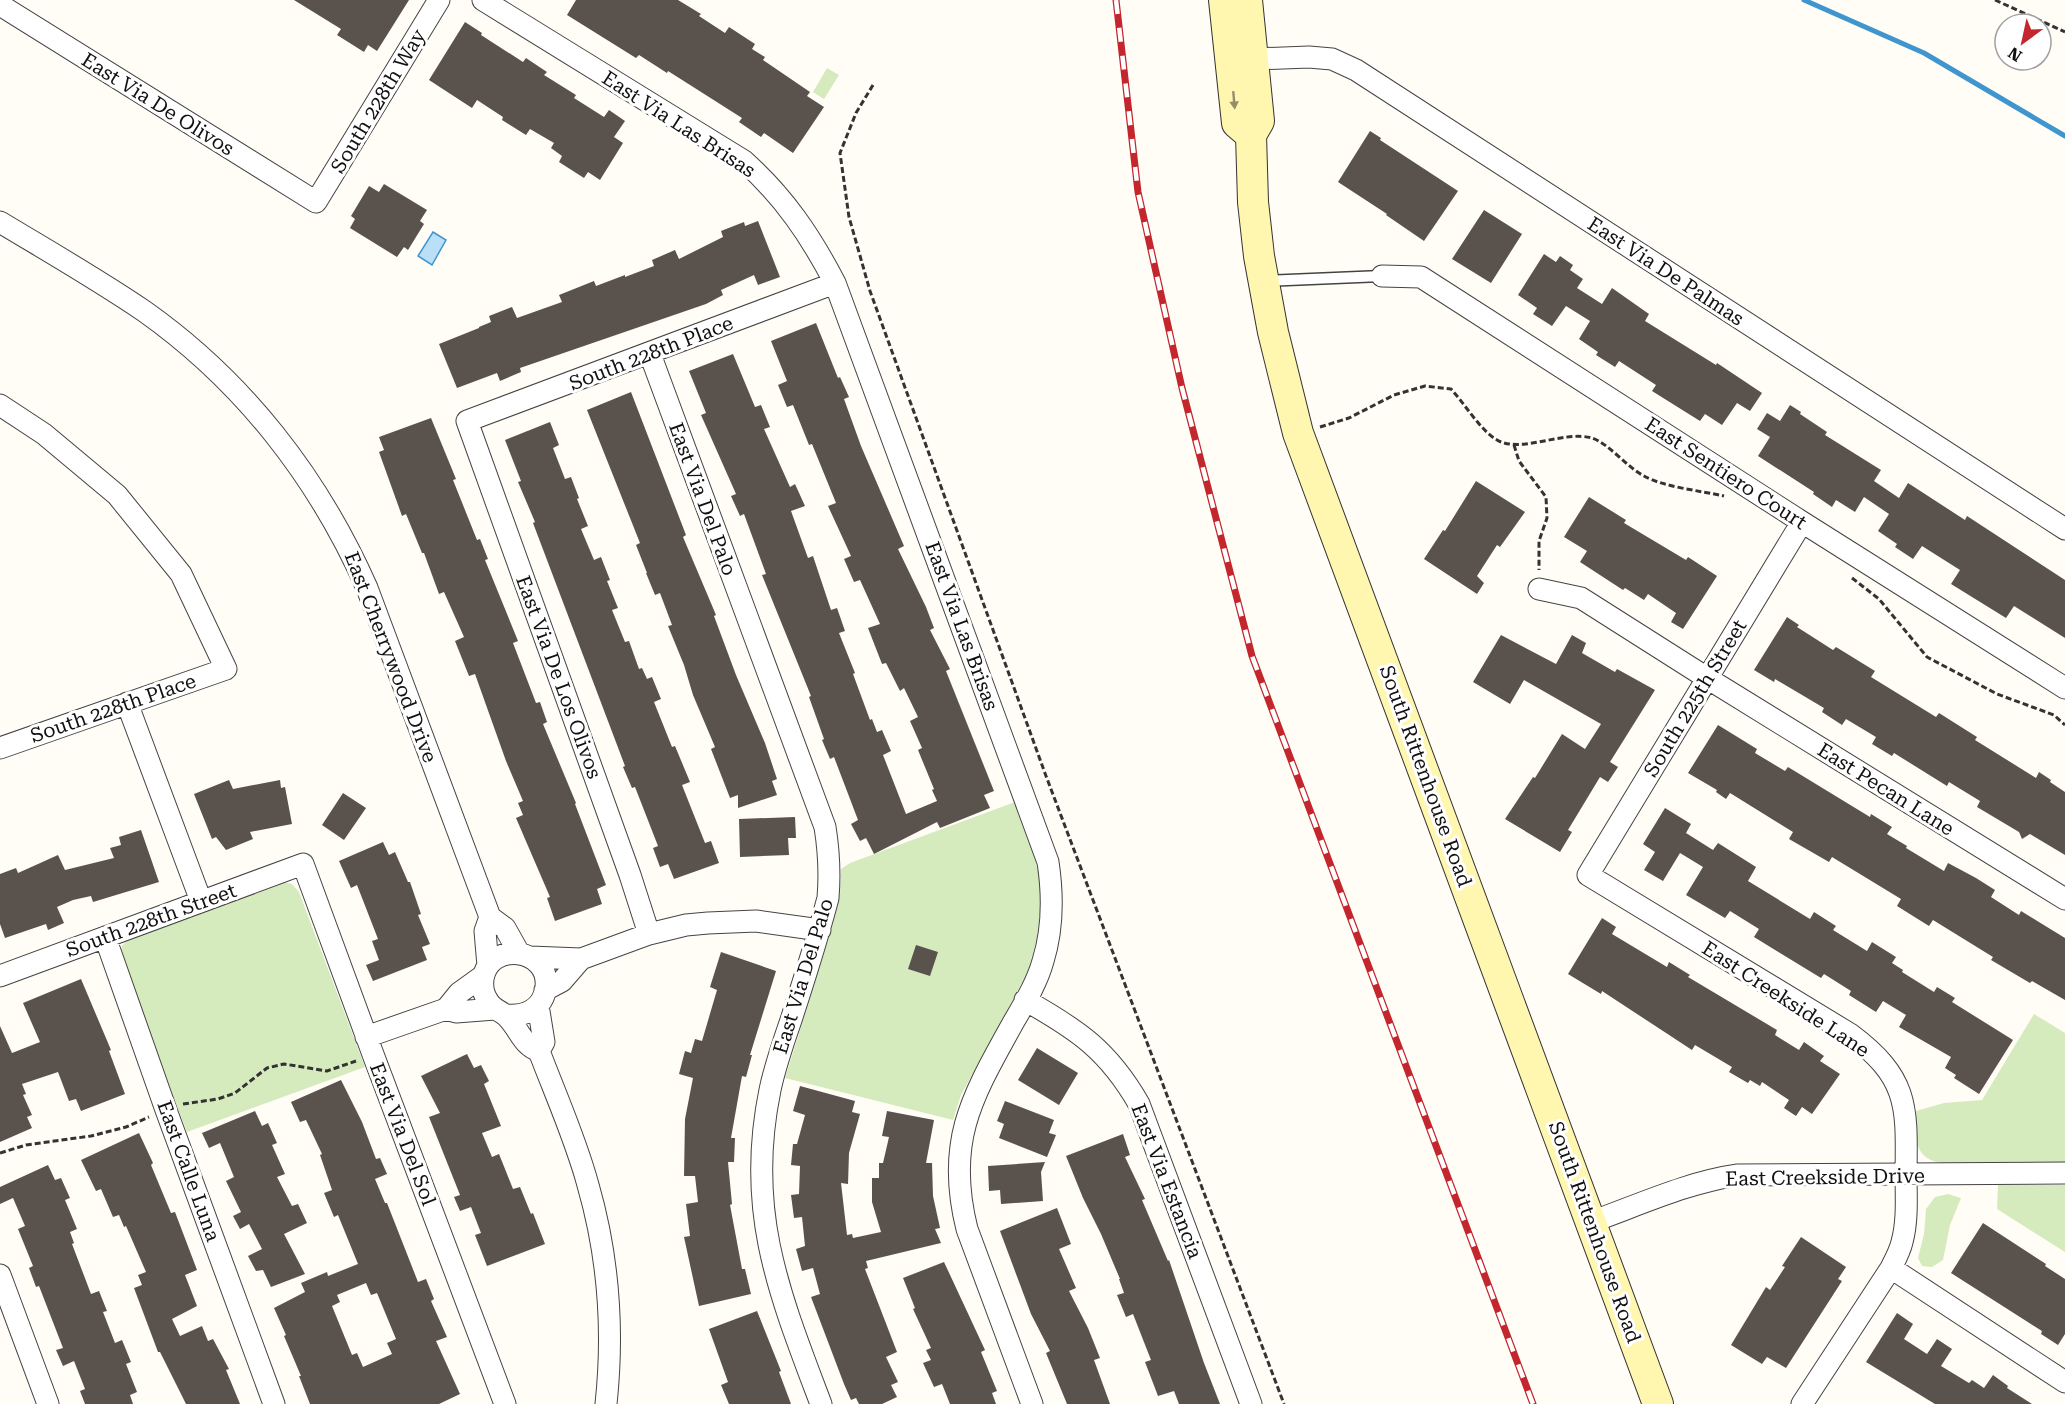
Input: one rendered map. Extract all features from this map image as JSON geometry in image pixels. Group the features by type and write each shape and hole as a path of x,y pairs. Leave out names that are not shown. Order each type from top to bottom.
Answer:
{"main road":[{"path":"1224,0 1236,123 1251,135"},
{"name":"South Rittenhouse Road","path":"1247,0 1259,121 1251,135 1253,202 1273,332 1298,433 1658,1404"}],"street":[{"name":"South 228th Way","path":"316,202 439,0"},
{"name":"East Via Las Brisas","path":"483,0 744,161 775,190 790,209 820,254 835,283 1048,862 1051,885 1049,938 1043,963 968,1110 962,1134 958,1184 967,1229 1032,1404"},
{"name":"East Via De Olivos","path":"0,5 316,202"},
{"name":"East Via De Palmas","path":"1253,59 1309,57 1332,59 1356,70 2065,529"},
{"name":"East Cherrywood Drive","path":"0,222 143,311 197,352 240,394 272,430 299,466 352,553 367,588 490,917"},
{"name":"East Sentiero Court","path":"1382,276 1421,277 2065,688"},
{"name":"South 228th Place","path":"467,421 835,283"},
{"name":"East Via Del Palo","path":"650,354 825,827 830,873 828,898 770,1089 760,1176 770,1254 788,1316 821,1404"},
{"name":"South 228th Place","path":"0,405 44,434 117,495 181,574 226,669 0,748"},
{"name":"East Via De Los Olivos","path":"467,421 649,934"},
{"name":"South 225th Street","path":"1588,875 1802,522"},
{"name":"East Pecan Lane","path":"1539,588 1581,598 2065,899"},
{"path":"127,703 201,901"},
{"name":"South 228th Street","path":"0,976 303,864"},
{"name":"East Via Del Sol","path":"303,864 505,1404"},
{"name":"East Creekside Lane","path":"1588,875 1850,1034 1887,1067 1903,1100 1907,1125 1906,1216 1902,1243 1891,1268 1802,1404"},
{"path":"540,1052 530,1048 484,994 485,931 490,917 505,928 525,955 536,961 545,974 542,997 544,1042 540,1052 588,1185 601,1242 611,1320 606,1404"},
{"path":"370,1047 446,1009 459,993 502,955 581,959 649,934 686,925 732,921 773,922 820,930"},
{"name":"East Calle Luna","path":"105,937 274,1404"},
{"path":"446,1009 456,1012 500,1012 523,1015 562,981 581,959"},
{"name":"East Via Estancia","path":"1025,1000 1069,1025 1093,1044 1112,1063 1139,1104 1251,1404"},
{"name":"East Creekside Drive","path":"1591,1222 1720,1177 1738,1174 2065,1173"},
{"path":"1891,1268 2065,1382"},
{"path":"0,1275 48,1404"}],"lane":[{"path":"1264,281 1382,276"}],"path":[{"path":"1995,0 2065,32"},
{"path":"873,85 856,113 840,153 849,217 870,291 1046,776 1284,1404"},
{"path":"1298,433 1349,418 1394,395 1425,386 1451,389 1481,426 1498,440 1514,445 1576,436 1594,439 1645,477 1724,496"},
{"path":"1514,445 1519,461 1546,497 1547,518 1539,541 1539,588"},
{"path":"1845,571 1879,599 1927,657 1997,694 2054,715 2065,725"},
{"path":"0,1154 26,1144 91,1136 126,1127 187,1102 218,1099 235,1093 267,1068 284,1064 327,1071 370,1047"}],"green space":[{"path":"827,68 839,75 824,99 813,92"},
{"path":"1015,802 1031,843 1039,876 1041,906 1037,938 1027,975 961,1095 953,1120 785,1078 833,924 840,894 841,869 850,863"},
{"path":"284,882 292,884 299,892 365,1067 187,1132 119,957 122,946 129,938"},
{"path":"2034,1014 2065,1033 2065,1164 1943,1163 1926,1157 1921,1152 1916,1137 1916,1111 1944,1103 1982,1100"},
{"path":"1998,1185 2065,1185 2065,1252 1997,1209"},
{"path":"1948,1194 1961,1198 1950,1225 1943,1260 1932,1267 1922,1266 1918,1258 1924,1234 1926,1209 1935,1197"}],"water":[{"path":"433,232 446,240 432,265 418,256"}],"building":[{"path":"294,0 409,0 377,51 368,45 364,52 337,35 341,29"},
{"path":"576,0 678,0 725,33 729,27 755,44 752,49 765,57 763,60 810,92 807,96 824,107 793,153 764,133 761,137 739,122 742,118 668,71 667,73 639,55 636,58 567,15"},
{"path":"465,22 523,62 526,58 547,72 544,75 576,95 574,98 604,117 609,110 625,121 614,137 623,143 600,180 588,172 584,178 559,162 562,156 551,148 554,143 530,129 526,135 477,100 472,108 429,80"},
{"path":"1370,131 1381,138 1380,140 1458,191 1424,241 1338,182"},
{"path":"384,184 427,210 420,221 424,224 408,250 404,247 397,257 350,228 355,219 351,216 369,186 379,192"},
{"path":"1484,210 1522,234 1491,283 1452,259"},
{"path":"758,221 780,277 758,285 754,275 721,290 723,295 706,304 520,368 521,372 500,381 497,373 457,388 439,344 491,322 489,316 512,307 517,318 562,302 559,295 594,281 596,286 654,266 652,260 675,250 679,259 723,237 721,231 744,222 745,226"},
{"path":"1544,254 1556,262 1560,256 1573,265 1570,270 1583,279 1577,288 1602,304 1612,288 1649,314 1645,321 1716,365 1717,363 1762,393 1750,411 1737,403 1722,425 1705,414 1700,421 1652,391 1656,385 1619,361 1615,367 1596,355 1598,352 1579,339 1590,321 1566,306 1552,326 1533,314 1537,308 1518,295"},
{"path":"816,323 838,378 840,377 849,397 844,399 861,446 904,546 898,549 926,607 934,628 930,630 950,669 946,671 994,791 984,795 990,808 940,828 937,822 874,854 866,838 860,841 851,824 858,820 834,757 830,759 822,740 824,739 809,697 811,696 762,575 766,574 744,514 740,516 731,496 736,494 701,415 706,413 689,371 733,354 755,407 761,405 770,427 764,429 790,487 795,484 805,506 791,511 808,558 813,556 831,610 837,608 845,631 839,633 870,720 872,719 877,732 882,730 891,751 883,755 906,814 937,801 918,750 922,748 910,721 918,717 904,688 900,691 886,663 882,664 868,628 880,624 860,580 854,582 844,559 851,556 828,506 836,503 793,405 787,407 778,385 787,381 771,341"},
{"path":"631,392 686,535 683,537 716,615 714,616 777,779 772,781 777,795 738,808 738,795 730,798 711,749 715,747 668,626 672,625 660,593 655,595 646,573 636,545 640,543 587,410"},
{"path":"1790,405 1827,432 1825,435 1881,470 1874,481 1899,498 1908,483 1965,520 1967,516 2065,580 2065,638 2014,606 2006,618 1951,584 1960,570 1922,546 1913,559 1895,547 1897,544 1878,531 1889,514 1864,497 1855,512 1836,500 1832,507 1813,494 1814,492 1758,456 1770,437 1757,429 1767,413 1780,421"},
{"path":"431,418 456,479 453,480 477,540 480,539 488,559 485,560 518,641 513,643 536,703 540,702 547,722 543,724 576,803 606,885 597,889 602,904 555,921 547,898 550,897 516,818 523,815 518,803 523,801 475,674 469,676 455,641 464,637 444,592 439,594 406,514 402,516 379,452 384,450 379,437"},
{"path":"550,422 559,445 553,448 565,479 571,477 588,526 581,529 594,560 601,557 610,580 607,581 618,608 612,610 625,642 629,641 639,669 642,668 647,679 652,677 661,699 654,702 672,747 675,746 690,782 682,785 705,843 711,841 719,863 674,879 668,864 660,867 653,848 658,846 635,787 632,788 623,767 625,766 533,523 535,522 518,482 521,481 505,440"},
{"path":"1476,481 1525,512 1500,547 1497,545 1477,576 1484,583 1477,594 1424,559 1443,530 1445,531"},
{"path":"1589,497 1626,520 1624,523 1686,560 1688,557 1717,576 1683,629 1671,622 1676,613 1648,594 1644,600 1625,588 1623,590 1580,562 1587,551 1564,537"},
{"path":"1787,617 1799,625 1797,627 1833,650 1836,647 1875,671 1871,677 1936,717 1939,713 1977,737 1975,740 2036,778 2039,772 2051,780 2050,782 2065,792 2065,855 2030,834 2022,839 2019,832 1977,807 1980,801 1949,782 1947,786 1894,753 1892,756 1872,744 1876,737 1846,719 1842,725 1822,712 1824,708 1775,679 1774,682 1754,670"},
{"path":"1501,635 1556,664 1572,635 1586,643 1582,653 1615,672 1617,669 1655,690 1610,762 1618,767 1608,782 1600,777 1568,830 1572,832 1560,852 1505,819 1533,777 1535,778 1562,734 1585,749 1601,724 1524,680 1510,704 1473,682"},
{"path":"1718,725 1757,749 1755,753 1785,771 1788,767 1870,817 1871,814 1892,827 1887,834 1907,846 1906,848 1944,871 1948,863 1976,878 1995,890 1991,897 2019,915 2021,911 2065,938 2065,1000 1991,960 1993,957 1933,920 1929,926 1897,906 1901,899 1832,857 1829,862 1789,839 1793,832 1730,793 1726,799 1716,792 1717,790 1688,773"},
{"path":"229,780 233,789 280,780 281,788 285,787 292,824 250,832 253,839 226,850 216,837 212,839 194,794"},
{"path":"343,793 366,808 344,840 322,825"},
{"path":"1665,808 1691,824 1686,833 1713,850 1718,843 1756,867 1748,881 1810,919 1814,912 1836,926 1833,930 1867,951 1872,942 1896,957 1892,963 1903,970 1902,972 1934,992 1937,987 1955,998 1952,1002 2013,1040 1979,1094 1954,1078 1956,1075 1945,1068 1951,1057 1899,1027 1906,1015 1883,1001 1876,1012 1849,995 1851,991 1824,974 1821,978 1754,937 1759,929 1730,911 1725,918 1686,895 1703,867 1680,853 1663,881 1644,870 1655,852 1643,844"},
{"path":"795,817 796,838 788,838 789,855 740,857 739,819"},
{"path":"141,830 159,882 93,902 91,896 73,900 57,907 64,923 48,930 46,924 5,938 0,924 0,874 16,868 18,873 58,855 65,870 114,858 110,848 121,845 119,837"},
{"path":"383,842 389,855 395,852 410,882 421,914 418,915 430,944 422,947 427,960 373,981 366,965 379,960 372,941 378,939 357,885 351,888 339,861"},
{"path":"1602,918 1616,927 1612,934 1667,967 1669,962 1690,975 1688,977 1777,1030 1775,1035 1799,1050 1804,1042 1824,1056 1820,1061 1840,1074 1812,1114 1802,1107 1796,1116 1784,1108 1789,1100 1762,1082 1760,1086 1750,1080 1748,1083 1729,1072 1732,1067 1695,1045 1692,1050 1602,991 1601,994 1568,974"},
{"path":"916,945 938,952 930,976 908,969"},
{"path":"721,952 776,971 750,1055 752,1055 746,1077 742,1076 731,1138 735,1138 734,1162 728,1162 732,1204 730,1205 742,1269 745,1269 751,1294 699,1306 684,1237 690,1236 686,1204 698,1202 695,1176 684,1176 685,1119 693,1078 679,1074 685,1051 691,1053 695,1039 702,1041 717,990 710,987"},
{"path":"81,979 111,1050 109,1051 125,1094 81,1111 76,1099 69,1101 58,1072 22,1084 26,1094 23,1095 32,1115 27,1117 32,1128 0,1142 0,1026 12,1053 40,1042 23,1003"},
{"path":"1037,1048 1078,1073 1059,1105 1018,1080"},
{"path":"467,1054 474,1068 481,1065 489,1081 484,1084 501,1126 482,1133 492,1157 499,1154 513,1189 520,1187 545,1244 487,1266 475,1235 481,1233 471,1207 460,1211 454,1197 460,1195 429,1117 440,1113 421,1076"},
{"path":"341,1080 362,1122 376,1159 380,1158 387,1174 375,1179 387,1203 418,1282 426,1279 434,1299 431,1301 447,1337 436,1341 460,1394 439,1404 310,1404 274,1308 305,1292 301,1283 327,1272 328,1276 358,1264 338,1215 334,1217 324,1193 332,1190 320,1155 322,1154 306,1120 300,1122 291,1102","holes":["366,1283 371,1295 377,1293 396,1339 387,1343 392,1354 363,1367 357,1353 352,1355 332,1306 340,1302 337,1295"]},
{"path":"800,1086 855,1101 852,1112 860,1114 849,1153 848,1184 841,1183 847,1235 852,1234 853,1238 881,1232 872,1202 872,1178 879,1178 879,1163 883,1163 889,1137 882,1136 887,1111 934,1120 926,1163 932,1163 933,1196 940,1228 935,1229 941,1243 866,1261 868,1268 865,1269 897,1352 886,1357 898,1382 891,1385 897,1397 882,1404 859,1404 856,1398 851,1400 811,1297 820,1294 813,1268 802,1271 796,1249 805,1246 802,1217 794,1218 791,1195 799,1194 800,1166 791,1165 793,1144 797,1144 805,1115 793,1111"},
{"path":"1005,1101 1054,1120 1049,1133 1056,1135 1047,1157 999,1138 1004,1124 997,1121"},
{"path":"255,1111 262,1126 268,1123 277,1143 272,1145 285,1174 277,1177 292,1206 298,1204 307,1223 284,1234 305,1274 271,1287 263,1270 256,1271 248,1256 262,1249 249,1224 240,1229 233,1216 241,1212 226,1181 234,1177 220,1143 209,1148 202,1133"},
{"path":"139,1133 153,1163 151,1165 171,1213 175,1212 197,1270 185,1275 197,1306 172,1319 180,1336 202,1326 208,1341 213,1339 229,1369 226,1370 240,1404 186,1404 158,1352 134,1288 142,1285 138,1275 146,1272 126,1226 124,1227 119,1215 113,1217 101,1189 96,1191 81,1160"},
{"path":"1123,1134 1130,1155 1125,1157 1145,1199 1142,1200 1169,1260 1220,1404 1179,1404 1174,1391 1158,1396 1145,1362 1151,1360 1133,1314 1126,1317 1117,1295 1124,1293 1120,1279 1066,1156"},
{"path":"1045,1162 1041,1172 1043,1201 1001,1204 1000,1190 989,1191 988,1166"},
{"path":"48,1165 55,1180 61,1178 70,1198 65,1200 77,1229 70,1232 74,1243 72,1244 91,1294 99,1291 107,1311 103,1312 115,1343 122,1340 131,1362 126,1364 137,1392 130,1395 133,1404 85,1404 80,1391 85,1389 74,1361 63,1366 56,1350 63,1348 39,1286 36,1287 29,1268 33,1266 18,1229 25,1226 13,1198 0,1204 0,1187"},
{"path":"1057,1208 1071,1244 1059,1249 1076,1288 1069,1291 1100,1358 1094,1360 1110,1404 1067,1404 1046,1353 1050,1351 1031,1314 1000,1231"},
{"path":"1983,1223 2065,1279 2065,1334 2058,1345 2041,1334 2042,1331 1951,1273"},
{"path":"1801,1237 1846,1267 1838,1279 1842,1281 1786,1368 1767,1357 1762,1364 1731,1345 1766,1287 1770,1290 1785,1267 1782,1266"},
{"path":"944,1262 985,1350 981,1352 997,1391 992,1393 996,1404 950,1404 942,1384 934,1387 923,1363 931,1360 926,1350 931,1348 913,1309 915,1308 903,1278"},
{"path":"757,1311 781,1371 779,1372 791,1404 729,1404 721,1385 728,1382 709,1329"},
{"path":"1897,1313 1913,1324 1904,1339 1927,1354 1937,1339 1952,1349 1941,1366 1969,1383 1972,1380 1984,1388 1993,1375 2008,1386 2007,1388 2032,1404 1935,1404 1866,1362"}],"waterway":[{"path":"1804,0 1924,53 2065,136"}],"railway":[{"path":"1116,0 1138,192 1182,388 1252,656 1533,1404"}]}
